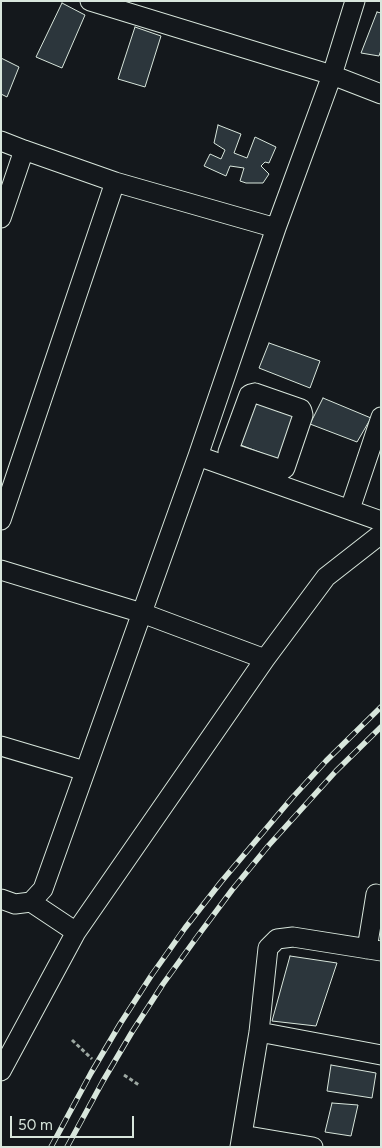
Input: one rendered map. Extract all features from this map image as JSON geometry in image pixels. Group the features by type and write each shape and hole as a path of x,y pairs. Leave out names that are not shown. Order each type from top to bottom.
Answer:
{"street":[{"path":"90,1 332,75 381,94"},
{"path":"1,899 15,904 31,902 43,889 200,450 276,228 332,75 354,1"},
{"path":"1,141 115,182 276,228"},
{"path":"1,218 24,150"},
{"path":"1,520 115,182"},
{"path":"200,450 266,472 285,468 303,415 301,409 255,393 250,394 228,452"},
{"path":"350,509 381,417"},
{"path":"200,450 228,452 266,472 381,521"},
{"path":"1,1071 6,1050 76,932 265,659 326,577 381,534"},
{"path":"1,570 142,613 265,659"},
{"path":"1,746 85,771"},
{"path":"313,1147 241,1141 259,1032 268,948 277,939 293,937 374,950 376,894"},
{"path":"31,902 76,932"},
{"path":"259,1032 381,1054"}],"path":[{"path":"72,1040 92,1059"},
{"path":"124,1076 139,1085"}],"building":[{"path":"62,3 85,15 62,68 36,57"},
{"path":"377,12 381,13 381,50 379,56 361,53"},
{"path":"135,27 161,36 145,87 118,79"},
{"path":"1,58 19,67 7,97 1,94"},
{"path":"218,125 241,134 234,153 247,158 255,137 276,147 269,163 265,162 261,166 269,174 263,183 240,181 244,168 230,166 226,176 204,166 210,154 221,159 225,150 214,143"},
{"path":"269,343 320,361 310,388 259,368"},
{"path":"254,398 299,413 285,462 238,444"},
{"path":"323,398 371,418 357,442 310,424"},
{"path":"290,956 337,963 316,1026 272,1021"},
{"path":"331,1065 376,1073 372,1098 327,1091"},
{"path":"332,1103 358,1105 351,1136 325,1132"}],"railway":[{"path":"51,1147 120,1024 185,928 292,798 326,761 381,707"},
{"path":"67,1147 132,1032 163,984 232,890 269,845 336,771 381,727"}]}
